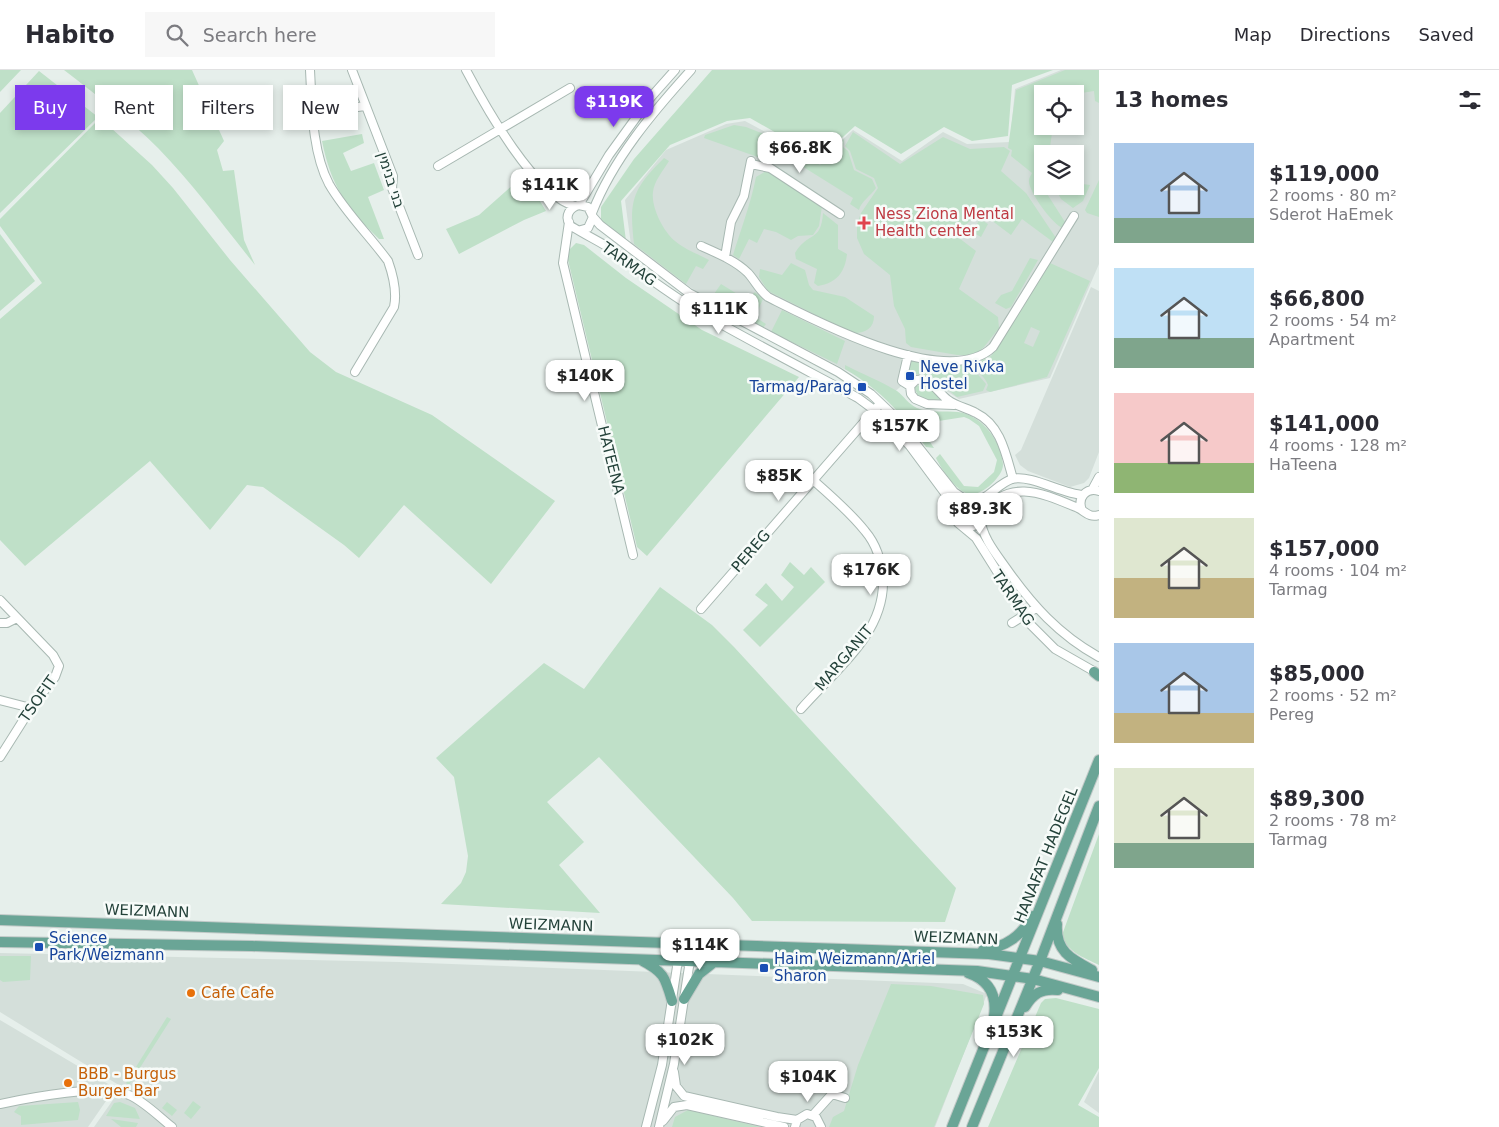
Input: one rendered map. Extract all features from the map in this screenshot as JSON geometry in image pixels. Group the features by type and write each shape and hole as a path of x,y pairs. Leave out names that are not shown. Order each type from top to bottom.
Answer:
{"main road":[{"name":"HANAFAT HADEGEL","path":"952,1127 1099,760"},
{"name":"HANAFAT HADEGEL","path":"972,1127 1040,961 1099,806"},
{"path":"958,953 991,949 1016,937 1028,924 1053,877"},
{"path":"0,913 38,922"},
{"path":"1058,914 1057,936 1061,949 1071,958 1099,976"},
{"name":"WEIZMANN","path":"0,920 958,953 1021,957 1099,976"},
{"name":"WEIZMANN","path":"0,942 262,947 960,971 1032,979 1099,997"},
{"path":"638,959 661,972 667,982 672,1001"},
{"path":"684,999 699,974 714,962"},
{"path":"960,971 981,979 990,988 995,1006 991,1032"},
{"path":"1011,1032 1032,998 1040,991 1052,989 1077,991"}],"street":[{"path":"310,70 311,85"},
{"name":"בני בנימין","path":"352,70 392,176 392,188 418,255"},
{"path":"466,70 500,129 538,180 565,203 588,207 593,215"},
{"path":"568,220 609,155 651,97 675,70"},
{"path":"563,249 579,230 588,228 602,190 619,162 660,105 689,71"},
{"path":"438,166 570,88"},
{"path":"358,107 365,106"},
{"path":"316,130 319,151 328,182 344,206 384,255 391,269 395,299 394,307 355,372"},
{"path":"725,257 731,222 744,196 751,162 770,168 840,214"},
{"path":"551,193 568,220 579,230"},
{"name":"TARMAG","path":"593,215 600,225 689,293 861,386 881,403 954,492 970,502"},
{"path":"701,246 725,257 742,268 755,282 759,290 768,297 850,337 908,355 962,362 986,353 997,341 1074,216"},
{"name":"HATEENA","path":"568,220 563,249 563,263 633,554"},
{"name":"TARMAG","path":"579,230 703,314 875,410 910,446 950,500 955,514"},
{"path":"908,355 902,381 910,386"},
{"path":"910,386 916,380 927,381 956,405 982,416 993,426 1006,453 1013,479"},
{"path":"910,386 911,394 921,402 956,405"},
{"name":"PEREG","path":"700,609 881,403"},
{"path":"1099,477 1095,490 1083,495 1064,492 1026,479 1013,479 958,507 955,514 958,522 965,527 976,524 980,516 1006,494 1025,489 1082,510 1089,516 1099,515"},
{"name":"MARGANIT","path":"801,708 866,636 880,609 883,585 880,561 871,539 854,519 814,480"},
{"path":"1082,510 1080,502 1083,495"},
{"path":"970,502 977,506 980,516"},
{"name":"TARMAG","path":"980,516 987,542 1036,608 1066,636 1099,657"},
{"name":"TARMAG","path":"965,527 976,538 1023,614 1040,636 1055,649 1097,674"},
{"path":"0,600 17,618 7,623 0,623"},
{"path":"1012,623 1023,614 1036,608"},
{"name":"TSOFIT","path":"0,757 31,708 55,677 59,666 52,655 17,618"},
{"path":"0,700 31,708"},
{"path":"646,1127 662,1065 678,960 685,945"},
{"path":"659,1127 673,1068 690,961 685,945"},
{"path":"673,1068 676,1086 684,1096 796,1123 803,1115 813,1115 821,1127"},
{"path":"2,1103 85,1091 118,1092 128,1094 145,1105 172,1127"},
{"path":"813,1115 832,1094 845,1098"},
{"path":"659,1127 670,1110 681,1104 784,1127"}],"shaded area":[{"name":"Ness Ziona Mental Health center","path":"1061,70 1099,70 1099,264 1050,378 959,399 928,379 913,376 892,394 700,294 631,245 625,200 666,150 726,124 745,121 819,161 853,130 902,161 943,132 967,144 1010,142 1015,89"},
{"path":"1091,287 1099,291 1099,452 1089,478 1084,483 1070,487 1028,471 1020,465 1015,455 1021,450"},
{"path":"0,953 399,962 963,984 987,994 935,1127 94,1127 122,1087 0,1012"},
{"path":"0,1020 115,1088 88,1127 0,1127"},
{"path":"1099,1071 1099,1113 1084,1102"}],"green space":[{"path":"0,70 21,70 0,92"},
{"path":"64,70 192,70 199,85 183,85 183,130 219,130 224,141 217,150 223,171 234,170 244,240 255,265 196,190 139,130 173,130 173,85 95,85 95,94"},
{"path":"712,70 1053,70 1012,85 1008,136 972,141 944,127 901,154 855,126 820,158 750,118 727,121 670,145 621,201 626,241 601,221 601,207 634,159"},
{"path":"1065,70 1099,70 1099,103 1095,101 1094,91 1084,93 1084,85 1034,85 1034,135 1052,135 1050,145 1034,145 1034,194 1029,180 1032,173 1011,156 1012,150 1008,148 1016,90"},
{"path":"39,71 57,85 26,85"},
{"path":"15,97 15,130 85,130 0,213 0,113"},
{"path":"85,107 95,115 95,120 85,130"},
{"path":"95,123 95,130 113,130 152,165 173,188 230,260 310,352 336,372 432,415 555,501 491,584 404,505 359,558 344,545 263,487 247,485 210,530 150,461 25,566 0,540 0,319 42,283 0,226 0,219"},
{"path":"734,125 746,127 774,138 775,144 766,160 704,138 705,135"},
{"path":"853,132 900,164 943,137 970,149 1004,147 1010,151 1001,171 1026,193 1056,238 1053,242 1022,219 1011,235 979,211 965,226 959,238 976,251 959,289 998,317 999,328 978,352 968,355 957,355 911,347 906,343 905,329 894,306 890,275 864,254 857,238 857,224 861,213 878,188 874,178 856,169 850,151 845,146"},
{"path":"362,134 364,143 343,153 351,171 374,163 384,190 368,197 384,239 379,239 357,217 342,195 330,171 322,141"},
{"path":"844,139 843,147 848,151 854,170 872,179 876,188 859,210 850,204 853,198 797,163 802,152 820,165"},
{"path":"664,158 669,161 657,180 653,192 654,205 659,218 666,231 675,241 709,260 703,269 696,266 686,284 634,244 632,216 635,196 645,179"},
{"path":"766,171 822,206 819,226 813,235 798,236 791,240 776,232 764,229 757,243 749,239 739,259 733,255 756,177"},
{"path":"524,175 546,211 524,220 459,254 446,229 479,215"},
{"path":"1099,180 1099,217 1087,213 1085,210"},
{"path":"1084,184 1090,185 1083,201 1073,208 1059,195 1084,195"},
{"path":"1034,195 1048,195 1065,222 1063,228 1048,215"},
{"path":"823,213 838,225 838,249 847,254 839,276 825,285 818,286 814,283 817,269 796,259 795,253 800,246 820,229"},
{"path":"980,219 988,224 981,237 972,232"},
{"path":"0,234 35,281 0,311"},
{"path":"576,243 584,245 626,278 702,330 799,377 647,556 637,547 568,260 569,250"},
{"path":"1030,258 1038,260 1011,307 1006,309 995,303 1001,295 1012,291"},
{"path":"791,263 805,270 809,285 813,290 845,297 874,316 874,321 868,330 861,333 852,333 768,291 759,277 760,269 782,275"},
{"path":"1050,263 1090,281 1047,377 990,392 986,390 987,382 973,365 991,356","holes":["1031,327 1040,331 1033,347 1024,343"]},
{"path":"721,284 747,300 755,292 763,299 755,317 766,324 763,328 709,301"},
{"path":"782,310 845,341 837,364 771,332"},
{"path":"916,359 958,366 969,364 986,384 983,391 957,397 931,376 909,373 907,369 910,360"},
{"path":"845,365 897,391 917,408 927,411 958,412 975,418 989,430 1001,455 1002,469 996,480 980,492 969,494 955,485 945,474 936,458 940,454 964,486 978,487 994,472 997,460 979,426 964,417 926,423 922,430 934,448 926,447 908,423 890,404 870,386 845,369"},
{"path":"922,384 932,389 940,400 927,400 918,396 914,387"},
{"path":"790,562 804,575 811,567 825,582 760,647 743,630 768,605 755,595 766,583 782,601 794,587 781,575"},
{"path":"660,587 712,625 734,647 956,888 945,922 752,921 733,898 599,757 547,802 584,842 559,865 600,913 441,904 461,883 466,872 468,856 454,777 436,758 544,663 584,689"},
{"path":"1099,834 1099,965 1072,950 1062,935"},
{"path":"0,956 31,956 30,980 3,982 0,980"},
{"path":"891,984 931,986 983,995 984,1004 934,1127 829,1127 833,1117 844,1111 858,1065"},
{"path":"1056,998 1099,1009 1099,1068 1078,1105 1099,1117 1099,1127 988,1127 1041,1003 1045,999"},
{"path":"167,1017 171,1019 129,1085 126,1083"},
{"path":"193,1101 201,1107 191,1119 184,1113"},
{"path":"78,1102 80,1110 78,1120 21,1125 21,1116 14,1112 19,1106"},
{"path":"120,1102 135,1108 140,1119 106,1116 114,1103"},
{"path":"167,1102 177,1110 172,1116 162,1108"},
{"path":"688,1110 760,1127 672,1127 675,1117"},
{"path":"111,1119 138,1123 136,1127 121,1127"}],"place":[{"name":"Ness Ziona Mental Health center","path":"864,223"},
{"name":"Neve Rivka Hostel","path":"910,376"},
{"name":"Tarmag/Parag","path":"862,387"},
{"name":"Science Park/Weizmann","path":"39,947"},
{"name":"Haim Weizmann/Ariel Sharon","path":"764,968"},
{"name":"Cafe Cafe","path":"191,993"},
{"name":"BBB - Burgus Burger Bar","path":"68,1083"}]}
